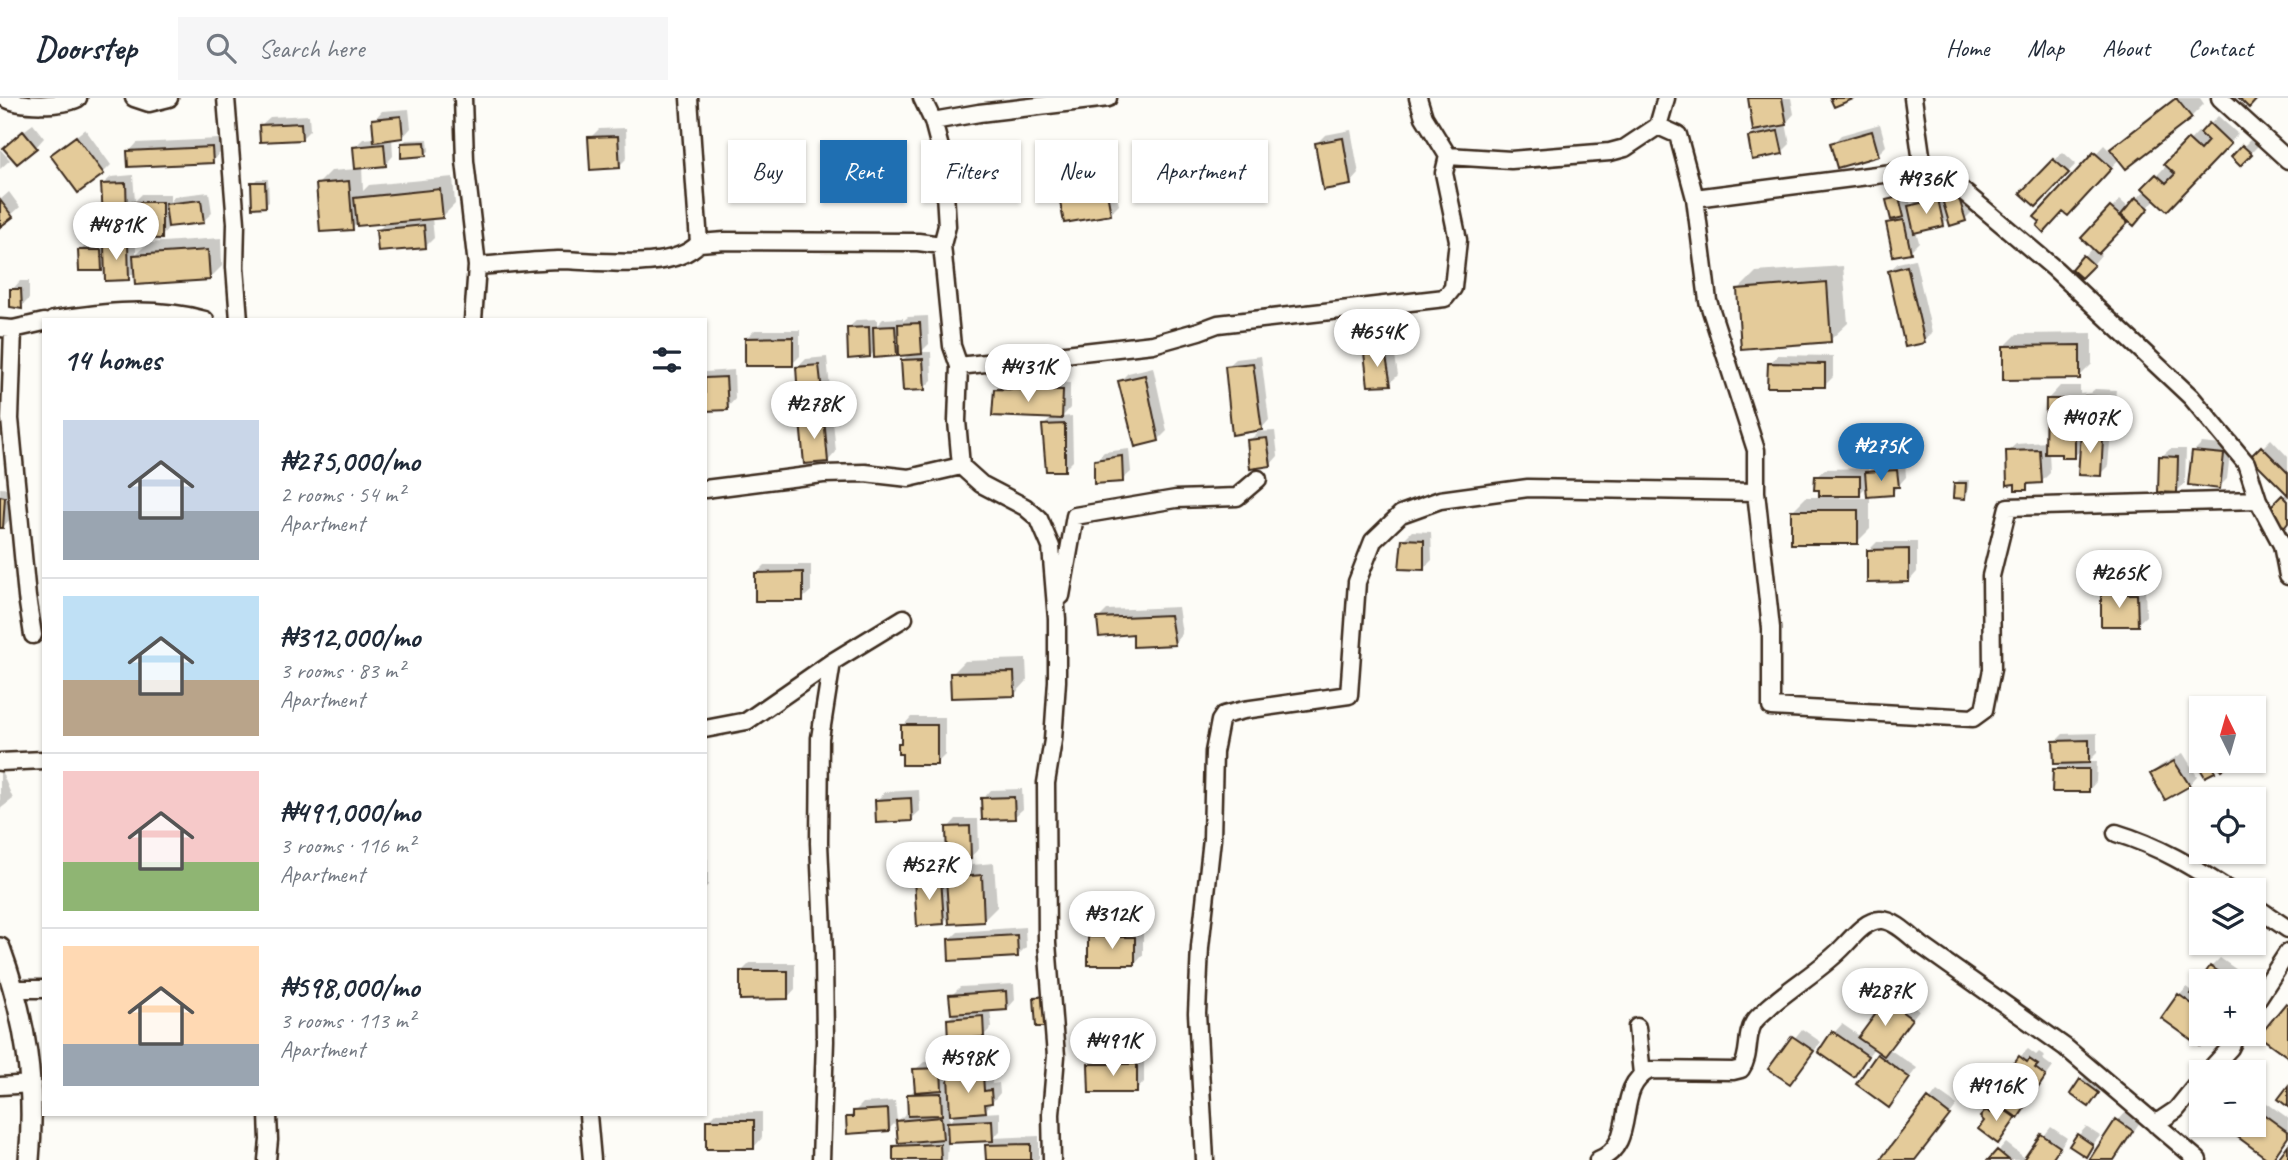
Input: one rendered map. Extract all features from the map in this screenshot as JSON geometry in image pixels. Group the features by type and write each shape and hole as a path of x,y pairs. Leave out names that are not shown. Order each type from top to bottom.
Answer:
{"street":[{"path":"5,98 12,102 39,104 78,98"},
{"path":"134,98 149,103 169,98"},
{"path":"226,98 236,223 239,318"},
{"path":"463,98 465,161 477,266 473,318"},
{"path":"477,266 559,260 595,263 666,260 690,253 699,243 689,98"},
{"path":"922,98 933,121 943,159 947,226 942,245 952,346 959,366 957,421 961,466 981,484 1025,507 1039,519 1051,547 1057,619 1057,681 1053,740 1046,783 1047,943 1056,1056 1051,1114 1052,1160"},
{"path":"933,121 1108,98"},
{"path":"959,366 1153,344 1218,324 1445,298 1453,288 1458,240 1444,173 1448,156 1424,117 1418,98"},
{"path":"1448,156 1511,160 1610,152 1625,148 1658,127 1666,98"},
{"path":"1913,98 1923,169"},
{"path":"2220,98 2288,160"},
{"path":"1658,127 1678,135 1695,198 1708,301 1756,450 1756,492 1771,628 1771,707 1973,718 1984,710 1992,670 1991,576 2008,507 2258,500"},
{"path":"1695,198 1923,169 1946,177 2055,269 2191,397 2246,463 2258,500 2282,545 2288,576"},
{"path":"699,243 918,242 942,245"},
{"path":"69,318 117,312 158,312 193,318"},
{"path":"33,635 10,419 7,329 42,322"},
{"path":"707,489 822,474 865,473 909,478 961,466"},
{"path":"1057,619 1075,516 1176,499 1237,497 1258,479"},
{"path":"1205,1160 1197,1013 1200,947 1212,839 1214,752 1220,721 1224,715 1349,695 1357,582 1373,541 1401,514 1440,500 1528,488 1756,492"},
{"path":"707,729 747,721 832,662 904,618"},
{"path":"821,1160 825,1041 819,843 820,738 832,662"},
{"path":"0,762 42,760"},
{"path":"2116,833 2145,841 2183,860 2210,878"},
{"path":"2266,914 2288,929"},
{"path":"1605,1159 1617,1147 1623,1133 1632,1089 1642,1074 1650,1070 1741,1069 1755,1019 1837,954 1869,923 1880,920 1888,921 1905,931 2065,1047 2198,1160"},
{"path":"0,948 29,1056 32,1084 29,1160"},
{"path":"2266,986 2288,952"},
{"path":"13,989 42,989"},
{"path":"1637,1027 1642,1074"},
{"path":"2219,1060 2231,1046"},
{"path":"0,1086 32,1084"},
{"path":"2155,1125 2176,1110 2189,1094"},
{"path":"2175,1140 2176,1110"},
{"path":"267,1160 268,1116"},
{"path":"588,1116 592,1160"}],"building":[{"path":"1748,98 1782,98 1787,125 1753,131"},
{"path":"1830,98 1853,98 1853,99 1834,107"},
{"path":"2176,98 2192,118 2126,169 2110,149"},
{"path":"2239,98 2258,98 2249,108"},
{"path":"401,116 403,138 374,142 372,119"},
{"path":"301,123 302,140 260,142 259,125"},
{"path":"2209,123 2231,144 2167,211 2142,188 2156,174 2166,183 2175,174 2164,164 2188,139 2200,150 2208,141 2200,133"},
{"path":"23,131 37,148 17,164 3,148"},
{"path":"1778,131 1783,154 1752,160 1748,137"},
{"path":"1872,131 1879,156 1837,168 1830,143"},
{"path":"76,136 104,174 78,193 50,155"},
{"path":"618,136 620,168 590,170 588,137"},
{"path":"1343,138 1351,185 1323,190 1315,143"},
{"path":"425,142 426,156 401,158 401,143"},
{"path":"384,144 386,166 355,169 353,147"},
{"path":"2242,145 2252,154 2240,166 2231,157"},
{"path":"212,147 213,163 128,167 127,151"},
{"path":"2094,152 2112,168 2068,216 2063,212 2044,233 2037,226 2040,222 2034,217"},
{"path":"2053,159 2069,173 2036,207 2020,193"},
{"path":"349,181 353,230 320,232 316,184"},
{"path":"251,182 265,182 266,207 252,208"},
{"path":"126,183 127,215 103,216 101,184"},
{"path":"440,189 443,218 357,226 354,198"},
{"path":"1958,195 1966,221 1950,226 1942,199"},
{"path":"1899,197 1904,217 1891,220 1886,200"},
{"path":"2136,197 2149,208 2134,226 2121,215"},
{"path":"1938,199 1944,226 1914,233 1908,206"},
{"path":"0,200 13,217 0,227"},
{"path":"201,200 204,223 168,227 165,204"},
{"path":"132,202 162,202 162,239 132,238"},
{"path":"1060,203 1109,203 1111,215 1064,223"},
{"path":"2110,207 2128,223 2098,254 2081,238"},
{"path":"1904,220 1911,253 1893,256 1886,223"},
{"path":"424,225 426,248 378,252 376,230"},
{"path":"128,244 129,280 105,281 104,245"},
{"path":"78,250 101,250 102,271 79,271"},
{"path":"208,250 210,280 135,285 133,255"},
{"path":"2083,255 2094,265 2081,278 2071,269"},
{"path":"1907,266 1925,343 1905,347 1888,271"},
{"path":"1827,282 1831,342 1741,349 1737,289"},
{"path":"10,289 21,289 22,309 10,307"},
{"path":"920,323 922,354 899,356 898,324"},
{"path":"895,326 897,356 874,358 873,327"},
{"path":"869,327 870,357 848,359 847,328"},
{"path":"793,337 793,366 745,366 745,338"},
{"path":"2080,345 2080,379 2003,380 2003,346"},
{"path":"1385,351 1391,385 1368,386 1364,353"},
{"path":"923,359 925,390 903,391 901,360"},
{"path":"1253,363 1262,430 1232,435 1225,366"},
{"path":"1768,363 1825,364 1825,387 1767,387"},
{"path":"819,365 824,409 799,411 796,367"},
{"path":"1145,375 1159,441 1135,447 1118,381"},
{"path":"726,377 728,410 707,411 707,378"},
{"path":"994,389 1063,390 1062,419 992,416"},
{"path":"2085,396 2108,398 2106,426 2082,424"},
{"path":"2046,399 2067,399 2067,406 2075,406 2075,458 2061,458 2061,454 2045,454"},
{"path":"824,418 828,462 804,464 800,421"},
{"path":"1065,424 1065,471 1046,471 1042,425"},
{"path":"2081,432 2095,433 2095,438 2103,439 2101,476 2078,475"},
{"path":"1267,438 1271,466 1250,469 1247,440"},
{"path":"2261,446 2288,473 2288,495 2250,457"},
{"path":"2040,450 2042,483 2027,484 2027,490 2015,490 2015,484 2007,485 2006,451"},
{"path":"2192,451 2224,454 2220,489 2188,485"},
{"path":"1122,456 1123,482 1094,484 1094,460"},
{"path":"2159,456 2178,457 2177,493 2158,492"},
{"path":"1897,470 1899,487 1893,487 1893,495 1867,497 1865,472"},
{"path":"1815,476 1860,476 1860,496 1819,496 1819,490 1814,490"},
{"path":"1954,483 1966,483 1965,499 1953,498"},
{"path":"2282,495 2288,501 2288,523 2284,528 2266,511"},
{"path":"0,496 5,497 3,528 0,528"},
{"path":"1791,510 1858,510 1858,544 1791,544"},
{"path":"1402,539 1424,540 1424,570 1399,569"},
{"path":"1909,549 1909,582 1867,583 1867,550"},
{"path":"803,572 803,601 755,601 755,573"},
{"path":"2101,594 2137,594 2138,626 2101,626"},
{"path":"1170,615 1175,645 1133,647 1133,634 1099,637 1097,618"},
{"path":"1014,672 1015,696 951,698 950,673"},
{"path":"901,725 937,725 937,765 902,765 902,754 898,754"},
{"path":"2089,740 2089,763 2054,764 2053,741"},
{"path":"2174,761 2190,786 2165,800 2150,774"},
{"path":"2053,769 2089,769 2089,792 2052,792"},
{"path":"1014,797 1015,819 982,820 981,798"},
{"path":"911,798 912,821 876,823 875,800"},
{"path":"970,826 971,859 947,860 946,827"},
{"path":"982,875 984,922 949,924 946,878"},
{"path":"941,877 944,924 917,926 914,879"},
{"path":"1017,935 1018,957 949,961 948,939"},
{"path":"1088,937 1135,937 1135,965 1088,965"},
{"path":"740,971 788,971 788,999 740,1000"},
{"path":"1006,991 1007,1010 951,1014 949,995"},
{"path":"2178,994 2189,1002 2189,1038 2161,1018"},
{"path":"1049,996 1051,1027 1036,1027 1034,997"},
{"path":"1886,1000 1912,1019 1884,1056 1858,1038"},
{"path":"2286,1003 2288,1004 2288,1057 2266,1041 2266,1027"},
{"path":"983,1016 984,1037 948,1040 947,1019"},
{"path":"1832,1031 1868,1056 1854,1077 1818,1052"},
{"path":"1792,1036 1814,1051 1790,1084 1768,1069"},
{"path":"1877,1054 1910,1078 1889,1108 1856,1084"},
{"path":"2019,1056 2038,1065 2035,1068 2046,1076 2018,1118 1989,1098"},
{"path":"1088,1064 1137,1064 1137,1093 1089,1093"},
{"path":"941,1068 942,1090 915,1092 913,1069"},
{"path":"983,1074 984,1091 991,1090 992,1103 985,1104 986,1112 950,1115 948,1076"},
{"path":"2080,1079 2099,1093 2089,1107 2070,1094"},
{"path":"2288,1086 2288,1107 2278,1099"},
{"path":"941,1093 942,1115 908,1116 907,1094"},
{"path":"1928,1098 1950,1115 1915,1160 1880,1160"},
{"path":"1996,1104 2016,1118 1998,1144 1978,1129 1984,1121 1980,1117 1986,1110 1990,1113"},
{"path":"888,1109 889,1131 847,1134 846,1117 853,1117 853,1111"},
{"path":"2266,1116 2288,1132 2288,1137 2272,1160 2238,1137 2266,1137"},
{"path":"941,1117 943,1139 898,1143 896,1121"},
{"path":"2116,1119 2133,1131 2114,1160 2089,1160"},
{"path":"706,1120 754,1120 754,1149 706,1149"},
{"path":"992,1120 993,1141 948,1143 947,1122"},
{"path":"2041,1134 2060,1147 2051,1160 2023,1160"},
{"path":"2077,1134 2093,1145 2086,1157 2069,1146"},
{"path":"940,1144 941,1160 893,1160 893,1146"},
{"path":"1031,1144 1031,1160 986,1160 985,1145"},
{"path":"2288,1145 2288,1160 2277,1160"},
{"path":"1997,1150 2009,1160 1988,1160"}]}
